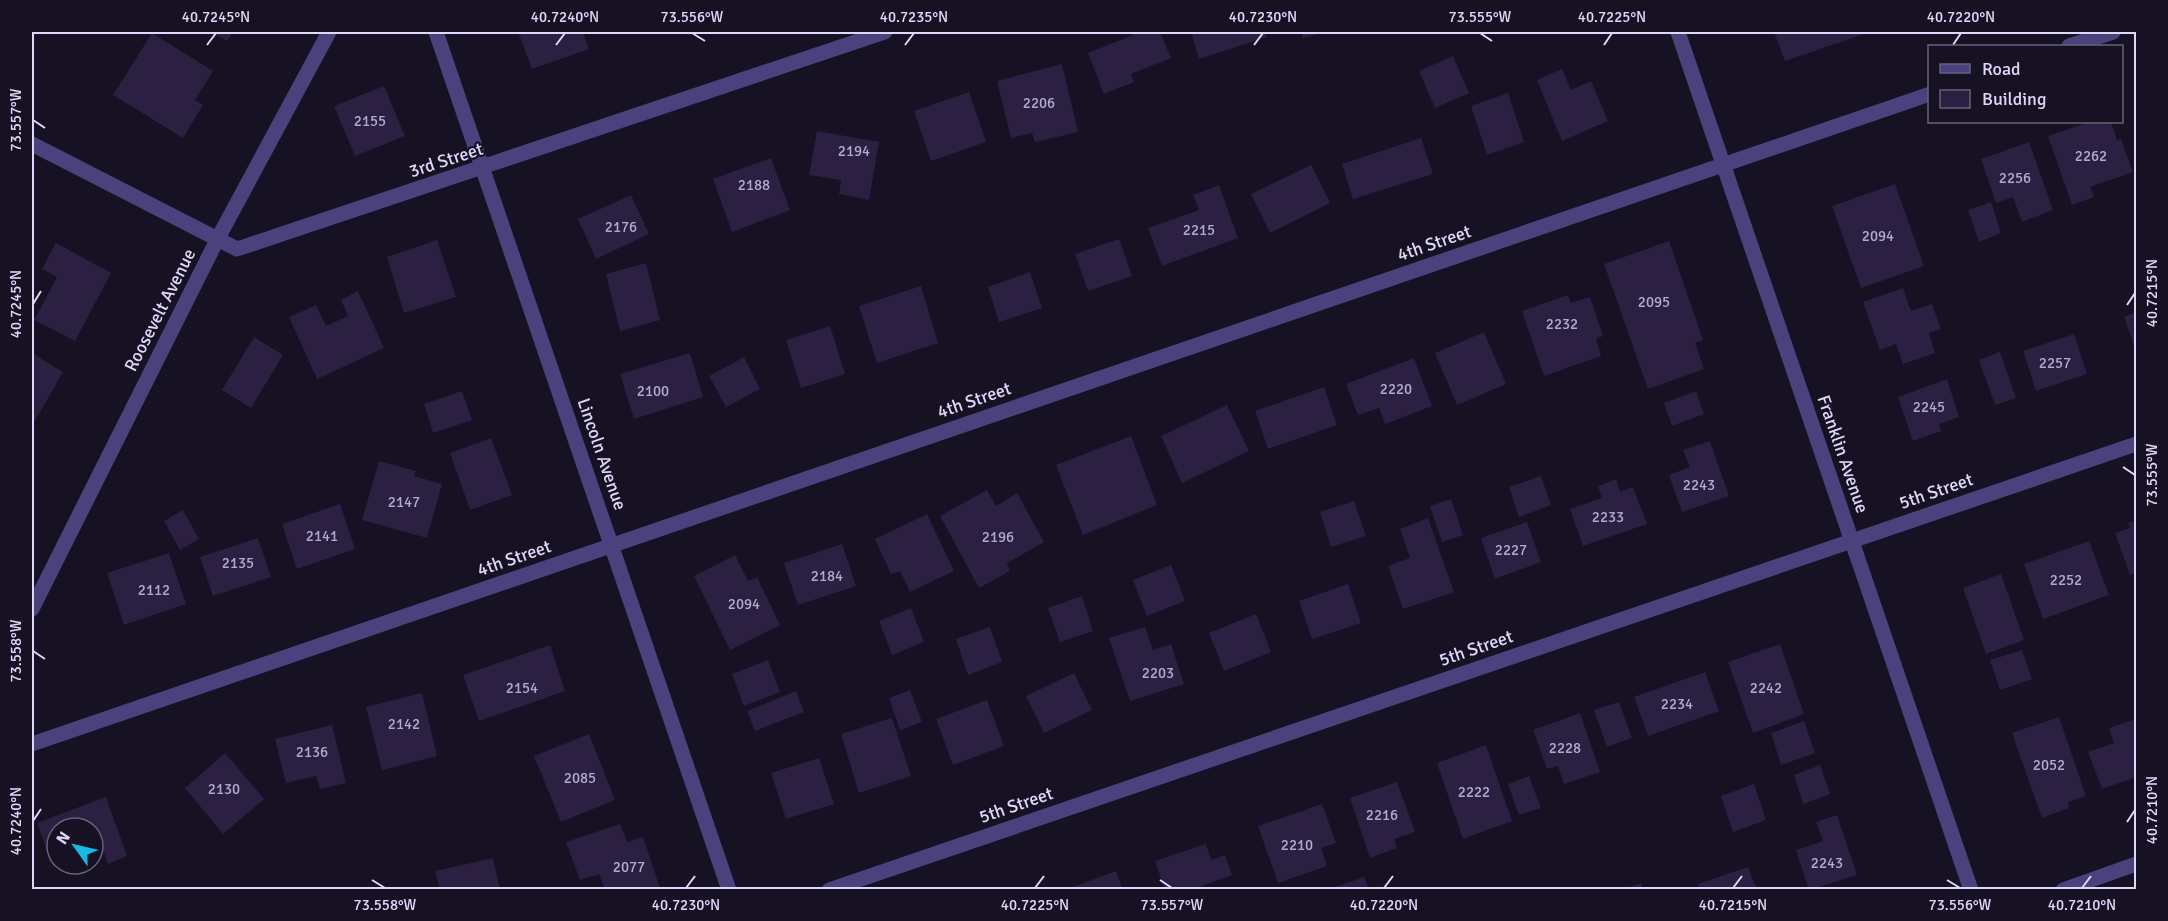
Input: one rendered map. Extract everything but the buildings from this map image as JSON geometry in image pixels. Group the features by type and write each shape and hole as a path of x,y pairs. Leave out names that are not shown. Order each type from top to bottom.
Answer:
{"street":[{"name":"Roosevelt Avenue","path":"32,609 217,240 329,32"},
{"name":"Lincoln Avenue","path":"436,32 729,890"},
{"name":"3rd Street","path":"32,144 237,249 885,32"},
{"name":"Franklin Avenue","path":"1678,32 1971,890"},
{"path":"2072,45 2113,32"},
{"name":"4th Street","path":"32,744 1928,94"},
{"name":"5th Street","path":"828,890 2136,444"},
{"path":"2063,890 2136,864"}]}
